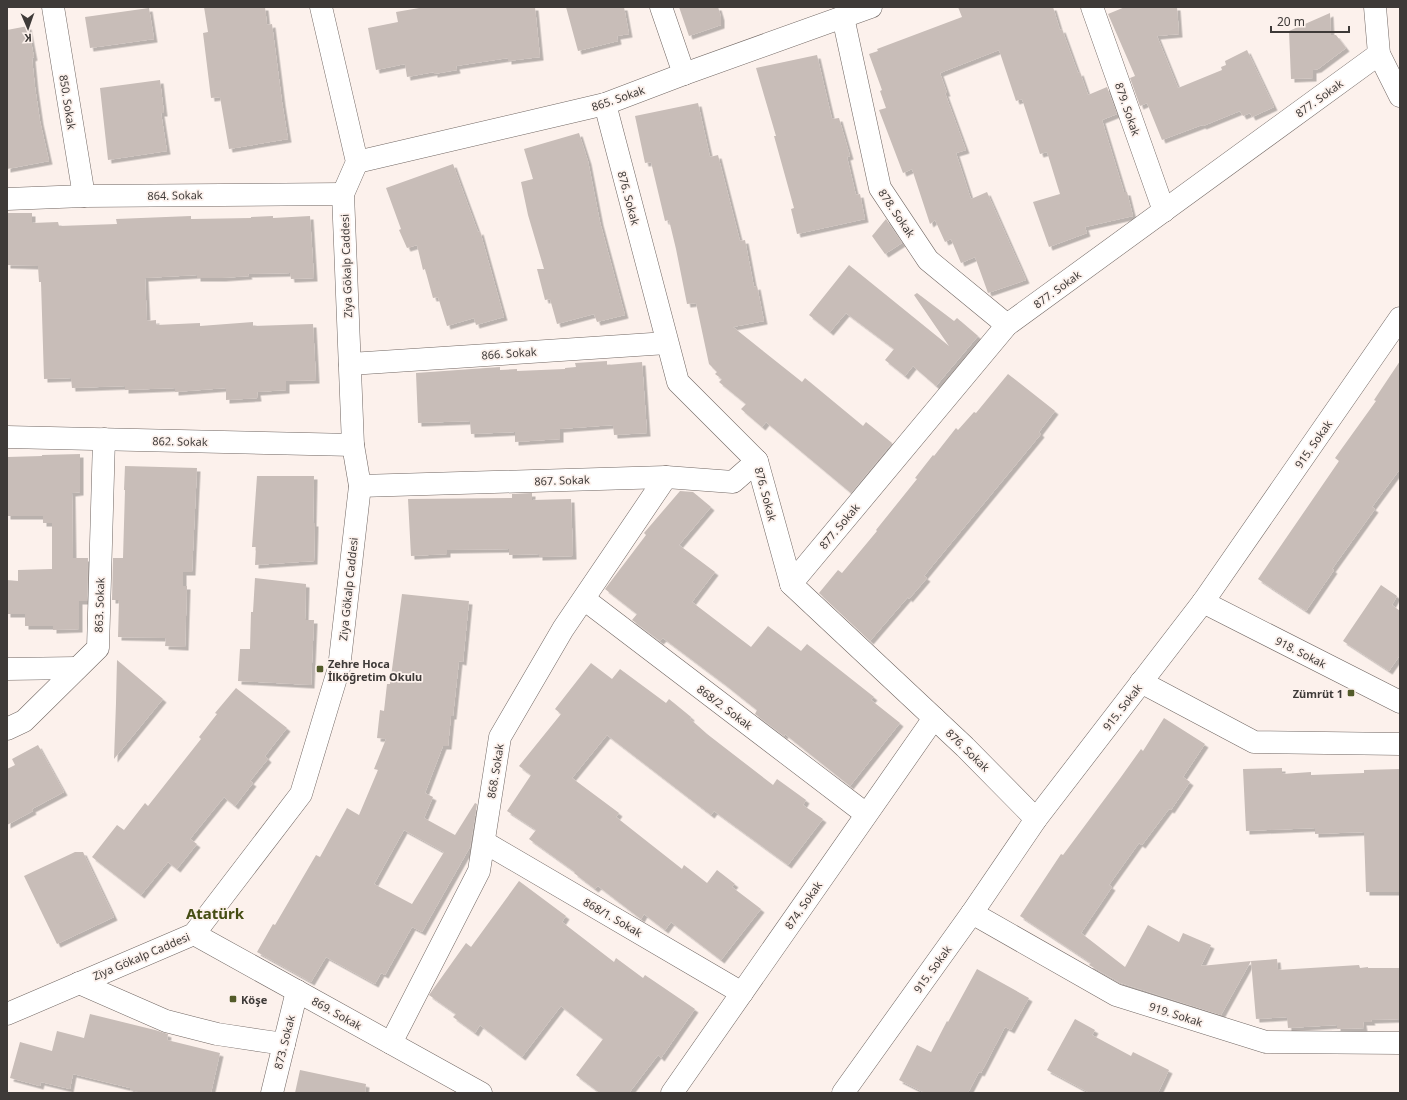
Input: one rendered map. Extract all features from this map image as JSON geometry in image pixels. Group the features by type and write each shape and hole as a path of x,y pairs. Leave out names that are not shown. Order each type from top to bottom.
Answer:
{"street":[{"name":"850. Sokak","path":"52,7 84,196"},
{"path":"321,7 357,162"},
{"path":"661,7 684,74"},
{"name":"865. Sokak","path":"357,162 605,104 871,7"},
{"name":"879. Sokak","path":"1092,7 1164,211"},
{"path":"1376,7 1379,54 1400,96"},
{"name":"878. Sokak","path":"843,17 880,188 928,260 1007,325"},
{"name":"877. Sokak","path":"791,584 1007,325 1379,54"},
{"name":"876. Sokak","path":"605,104 678,382 757,461 791,584 965,747 1036,819"},
{"name":"Ziya Gökalp Caddesi","path":"7,1014 194,934 301,794 339,668 360,486 353,445 343,194 357,162"},
{"name":"864. Sokak","path":"7,199 84,196 343,194"},
{"name":"915. Sokak","path":"842,1093 972,913 1036,819 1203,602 1400,318"},
{"name":"866. Sokak","path":"350,364 667,342"},
{"name":"862. Sokak","path":"8,433 104,439 353,445"},
{"name":"863. Sokak","path":"7,729 24,722 98,648 104,439"},
{"name":"867. Sokak","path":"360,486 666,477 733,482 757,461"},
{"name":"868. Sokak","path":"391,1043 479,871 500,737 563,629 666,477"},
{"name":"868/2. Sokak","path":"584,599 866,814"},
{"name":"918. Sokak","path":"1203,602 1400,702"},
{"path":"7,670 78,668"},
{"path":"1141,682 1254,742 1400,744"},
{"name":"874. Sokak","path":"672,1093 934,718"},
{"name":"868/1. Sokak","path":"484,842 742,993"},
{"name":"919. Sokak","path":"972,913 1116,995 1266,1042 1400,1043"},
{"name":"869. Sokak","path":"194,934 481,1093"},
{"path":"79,983 166,1021 217,1034 284,1044"},
{"name":"873. Sokak","path":"272,1093 297,991"}],"building":[{"path":"204,7 265,7 267,25 272,24 288,139 229,149 220,97 211,98 203,33 208,32"},
{"path":"425,7 535,7 540,57 508,61 508,58 456,66 457,70 434,74 434,72 407,77 405,64 376,70 368,28 398,22 396,12"},
{"path":"566,7 624,7 629,34 617,36 618,41 578,51"},
{"path":"679,7 718,7 721,17 721,25 689,36"},
{"path":"958,7 1053,7 1060,30 1062,29 1078,73 1080,72 1088,95 1107,87 1117,114 1102,120 1124,192 1127,192 1133,216 1085,227 1087,233 1049,247 1033,202 1060,194 1047,152 1040,154 1022,99 1016,101 999,50 940,73 947,93 945,93 966,150 956,153 971,199 987,192 1026,280 988,293 975,257 961,263 951,239 945,242 935,220 930,224 912,169 903,173 879,110 886,108 880,91 882,90 869,54 878,51 877,49 962,17"},
{"path":"1125,7 1177,7 1179,34 1157,36 1178,88 1222,70 1221,67 1226,65 1225,61 1247,50 1274,107 1252,117 1250,113 1243,116 1240,111 1162,140 1147,103 1140,106 1130,78 1135,76 1108,14"},
{"path":"149,8 154,39 90,48 85,17"},
{"path":"1330,13 1331,35 1336,35 1346,48 1318,69 1313,70 1313,78 1291,79 1289,31"},
{"path":"28,26 34,57 32,58 40,121 49,161 7,169 7,30"},
{"path":"817,55 832,119 839,118 850,156 847,157 856,195 860,194 865,219 797,234 791,209 794,208 774,136 776,136 756,68"},
{"path":"160,80 164,113 161,113 167,151 108,160 100,88"},
{"path":"698,103 710,157 718,155 740,241 745,240 754,287 757,286 764,321 733,327 802,382 805,378 863,426 866,422 892,443 851,493 766,422 762,427 741,409 746,404 719,382 722,379 715,374 717,372 709,364 696,303 687,304 669,220 665,221 651,162 645,163 635,116"},
{"path":"579,133 588,161 600,222 625,315 597,322 594,314 557,324 550,299 545,300 537,269 544,269 528,215 521,182 533,179 524,149"},
{"path":"453,164 478,232 480,231 504,317 476,325 474,318 447,326 438,297 433,298 425,269 423,270 417,245 407,248 399,230 401,229 386,188"},
{"path":"7,213 32,213 32,223 58,222 59,226 117,224 116,219 191,216 191,219 310,216 314,278 291,279 290,273 248,274 249,276 222,278 197,278 197,275 145,278 147,321 156,320 156,325 200,323 200,326 253,322 253,326 313,324 316,380 286,381 286,390 257,392 258,398 226,400 226,388 175,392 175,388 125,390 125,386 72,388 71,378 44,379 41,282 39,282 38,266 7,265"},
{"path":"886,219 902,243 885,254 872,236"},
{"path":"849,265 949,346 914,295 917,293 954,321 957,318 978,336 936,386 913,366 905,376 885,360 894,349 846,313 830,332 809,315"},
{"path":"607,361 607,365 642,362 647,433 614,435 613,425 560,429 560,439 515,442 515,432 471,434 470,421 418,423 416,373 500,367 500,370 517,369 517,371 565,369 576,367 575,363"},
{"path":"1400,361 1400,469 1372,507 1375,509 1332,569 1334,570 1306,611 1258,579 1339,461 1335,458 1376,401 1374,400"},
{"path":"1008,374 1055,411 1039,432 1041,434 924,576 927,578 909,599 908,597 870,641 819,593 838,570 842,573 877,531 876,530 917,479 915,478 933,455 934,456 956,428 958,430 974,412 976,413"},
{"path":"80,454 80,492 72,493 73,558 88,558 87,601 79,601 79,629 53,630 53,626 25,626 25,614 7,614 7,580 18,581 18,570 52,569 52,523 43,523 43,516 7,516 7,457"},
{"path":"125,466 197,468 192,572 183,572 183,586 187,586 185,647 165,646 166,638 118,637 119,600 112,600 113,558 123,558"},
{"path":"257,476 314,476 314,561 255,565 256,547 252,547"},
{"path":"680,491 693,492 711,507 679,545 715,572 692,602 751,647 768,626 801,651 807,644 874,697 871,700 900,723 850,786 785,734 784,736 755,714 757,710 723,683 663,638 660,641 632,620 637,614 605,589 646,535 644,533"},
{"path":"532,493 532,500 571,499 573,556 539,557 539,554 509,555 509,549 447,550 447,554 411,556 408,499 512,498 512,494"},
{"path":"255,578 306,584 305,620 314,620 311,685 238,681 240,649 250,649 251,612 253,612"},
{"path":"1381,585 1397,596 1392,605 1400,611 1400,655 1389,671 1343,641"},
{"path":"402,594 469,601 463,662 459,661 448,746 443,746 425,793 433,797 424,818 455,835 475,803 477,804 470,847 422,932 412,927 385,975 381,973 375,984 326,957 311,982 257,952 273,924 275,925 316,855 320,857 347,808 359,815 378,770 374,769 386,739 377,738 380,710 384,711 387,684 390,684","holes":["404,830 444,852 412,904 374,884"]},
{"path":"117,660 163,699 114,759 116,703"},
{"path":"591,663 612,679 620,669 666,703 669,699 691,717 690,719 707,734 773,785 777,779 806,800 803,805 823,819 788,865 714,811 711,815 607,735 572,778 619,813 616,817 682,869 684,865 707,883 717,870 735,884 732,887 761,909 721,960 671,922 665,930 644,914 641,919 598,886 595,889 574,873 575,872 529,839 536,830 507,811 531,775 519,766 561,714 555,709"},
{"path":"236,688 287,728 265,756 268,759 250,781 253,783 235,806 224,797 190,839 197,844 177,869 168,862 141,895 92,857 117,825 124,830 145,803 148,806 201,739 199,737 217,714 215,713"},
{"path":"1164,718 1205,744 1183,777 1190,782 1171,810 1169,809 1142,845 1139,843 1109,885 1112,887 1081,933 1125,967 1148,925 1179,942 1183,933 1211,945 1201,966 1251,961 1221,1015 1121,983 1089,965 1091,963 1020,916 1061,854 1063,855 1141,749 1143,751"},
{"path":"38,745 64,792 32,809 33,811 7,825 7,769 15,765 12,759"},
{"path":"1282,768 1282,774 1311,772 1311,775 1364,773 1364,770 1400,769 1400,892 1366,892 1364,832 1315,834 1315,828 1246,831 1243,769"},
{"path":"75,852 83,852 114,917 57,944 24,876"},
{"path":"519,881 566,916 562,922 614,962 616,958 643,978 645,975 695,1009 661,1058 658,1055 629,1093 600,1093 576,1075 603,1039 561,1006 522,1057 480,1025 475,1033 453,1017 456,1014 429,995 466,943 471,947"},
{"path":"1277,959 1278,970 1359,965 1360,968 1400,968 1400,1019 1371,1020 1372,1022 1363,1022 1364,1028 1337,1029 1337,1025 1288,1028 1287,1017 1256,1019 1251,961"},
{"path":"977,969 1029,998 1011,1030 1005,1027 981,1073 979,1072 968,1093 925,1093 899,1080 917,1045 931,1052"},
{"path":"90,1014 155,1030 168,1034 167,1040 220,1053 211,1093 143,1093 130,1090 130,1088 73,1074 70,1089 41,1082 40,1086 10,1078 20,1042 52,1051 57,1031 84,1038"},
{"path":"1075,1019 1095,1030 1092,1035 1131,1056 1133,1052 1169,1070 1158,1093 1090,1093 1047,1070"},
{"path":"300,1070 366,1084 365,1093 295,1093"}],"place":[{"name":"Zehre Hoca İlköğretim Okulu","path":"320,669"},
{"name":"Zümrüt 1","path":"1351,693"},
{"name":"Köşe","path":"233,999"}],"district":[{"name":"Atatürk","path":"215,913"}]}
